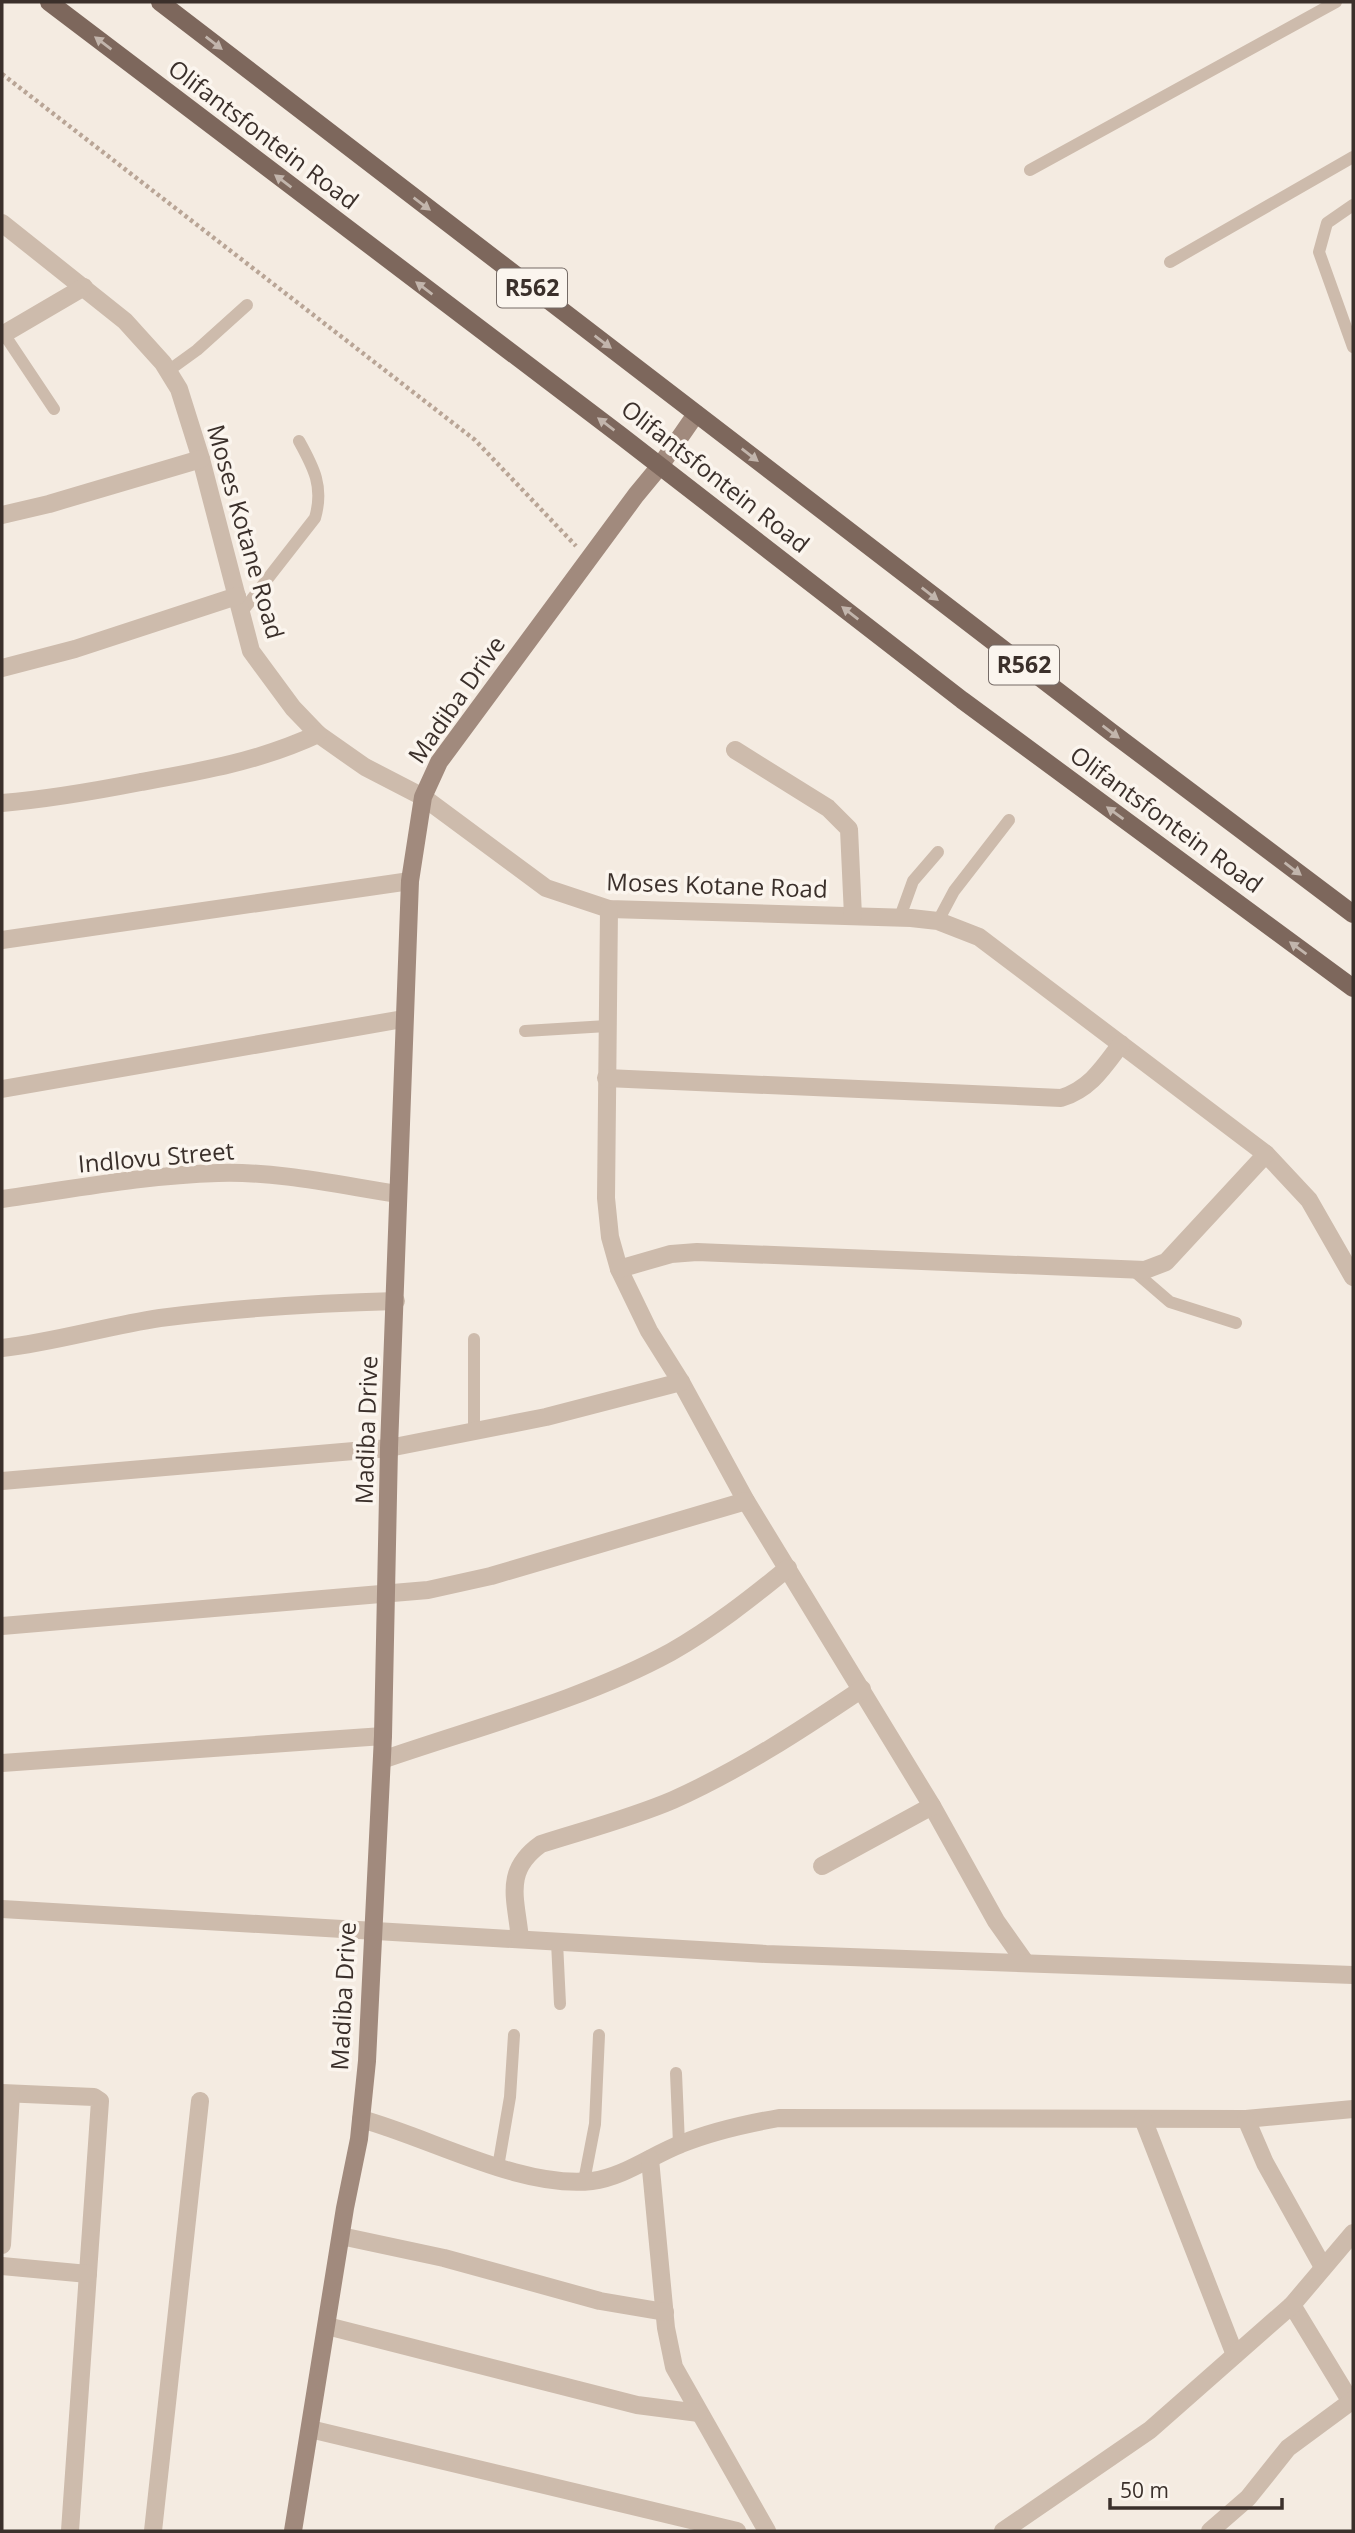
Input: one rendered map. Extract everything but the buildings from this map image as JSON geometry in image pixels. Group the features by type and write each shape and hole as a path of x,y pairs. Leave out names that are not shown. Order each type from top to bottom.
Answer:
{"main road":[{"name":"Olifantsfontein Road","path":"49,2 660,466 962,700 1353,988"},
{"name":"Olifantsfontein Road","path":"160,2 1353,914"}],"street":[{"name":"Moses Kotane Road","path":"2,223 84,287 144,340 168,371 179,389 201,459 251,651 293,708 318,734 365,767 423,797 500,857 546,888 609,909 900,917 938,921 979,937 1266,1154 1309,1200 1353,1277"},
{"path":"3,335 84,287"},
{"name":"Madiba Drive","path":"296,2531 361,2119 383,1736 403,1019 410,881 423,797 452,742 660,466 696,414"},
{"path":"2,515 49,504 201,459"},
{"path":"2,668 239,604"},
{"path":"2,803 50,799 232,766 279,752 318,734"},
{"path":"735,750 828,808 849,829 853,916"},
{"path":"2,940 410,881"},
{"path":"609,909 606,1198 610,1237 620,1269 649,1331 681,1382 746,1501 932,1806 996,1921 1025,1962"},
{"path":"2,1089 403,1019"},
{"path":"607,1078 1061,1098 1078,1093 1094,1080 1121,1044"},
{"path":"620,1269 671,1254 697,1252 1133,1271 1166,1262 1266,1154"},
{"name":"Indlovu Street","path":"2,1199 126,1181 220,1172 298,1179 398,1194"},
{"path":"2,1348 37,1344 158,1318 338,1303 396,1301"},
{"path":"2,1480 389,1448 474,1431 681,1382"},
{"path":"2,1626 428,1590 491,1576 746,1501"},
{"path":"382,1760 589,1688 670,1652 735,1611 788,1569"},
{"path":"520,1939 515,1883 517,1867 524,1856 541,1844 670,1801 707,1784 776,1746 862,1689"},
{"path":"2,1763 383,1736"},
{"path":"822,1866 932,1806"},
{"path":"2,1909 766,1954 1353,1975"},
{"path":"2,2245 7,2094 94,2097 100,2101 70,2531"},
{"path":"153,2531 200,2101"},
{"path":"361,2119 536,2178 584,2181 604,2177 679,2144 732,2126 779,2118 1246,2119 1353,2109"},
{"path":"1143,2119 1235,2355"},
{"path":"1246,2119 1271,2174 1322,2267"},
{"path":"650,2159 665,2312 674,2367 766,2531"},
{"path":"1003,2531 1150,2430 1292,2305 1353,2233"},
{"path":"341,2236 444,2258 600,2301 665,2312"},
{"path":"2,2266 88,2274"},
{"path":"1210,2531 1248,2498 1288,2448 1352,2401 1292,2305"},
{"path":"327,2326 637,2405 699,2413"},
{"path":"310,2429 737,2531"}],"lane":[{"path":"1030,170 1336,2"},
{"path":"1170,262 1353,157"},
{"path":"1353,205 1327,223 1319,252 1353,348"},
{"path":"168,371 197,351 247,305"},
{"path":"3,335 44,390 54,410"},
{"path":"239,604 315,518 321,500 317,473 299,441"},
{"path":"938,921 954,891 1009,820"},
{"path":"900,917 913,881 938,852"},
{"path":"525,1031 607,1026"},
{"path":"1133,1271 1170,1301 1236,1323"},
{"path":"474,1339 474,1431"},
{"path":"557,1942 560,2004"},
{"path":"498,2167 510,2097 514,2035"},
{"path":"584,2181 595,2124 599,2035"},
{"path":"676,2073 679,2144"}],"path":[{"path":"2,74 475,440 547,519 589,558"}]}
